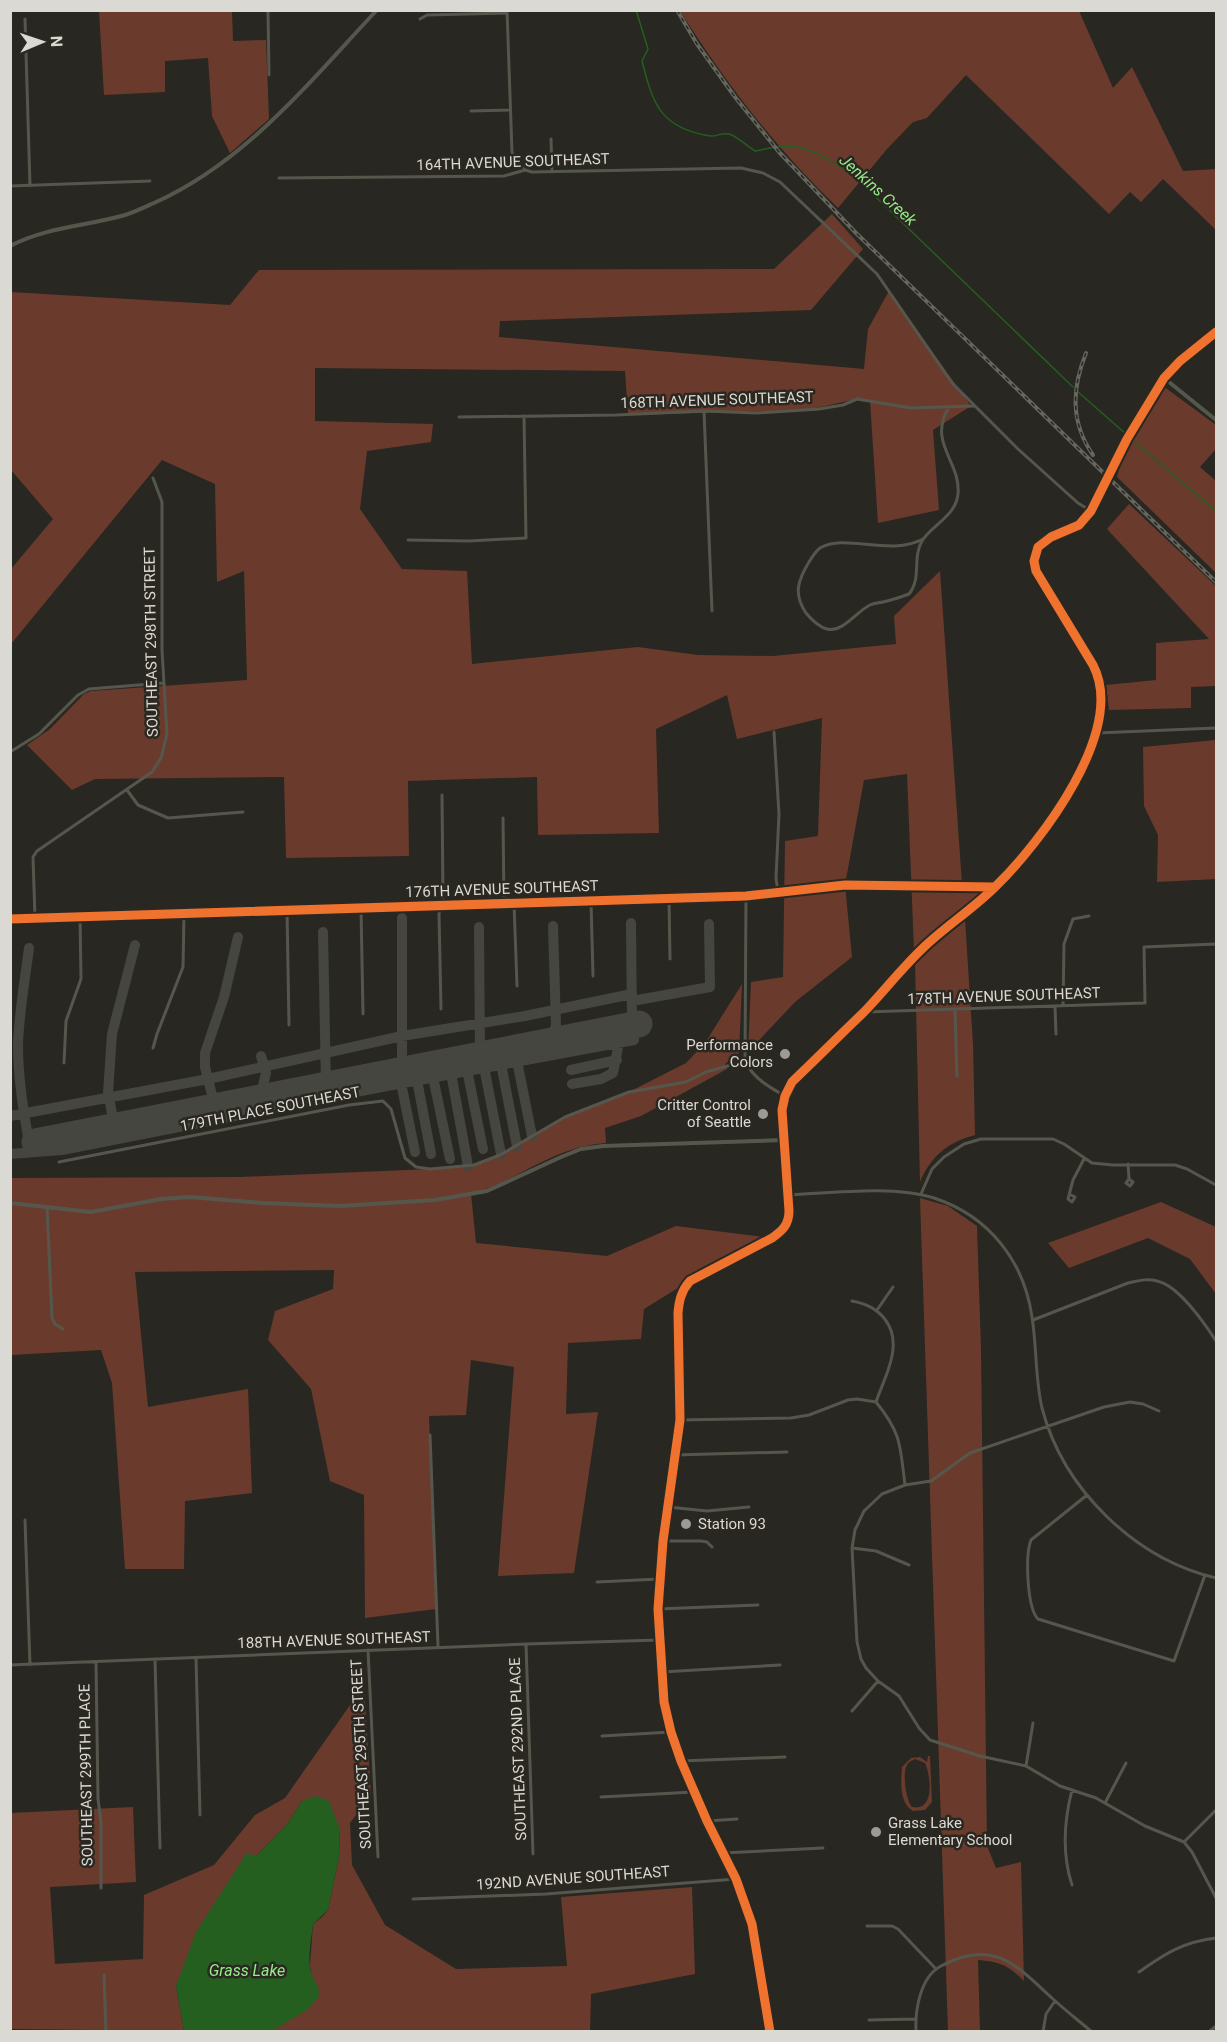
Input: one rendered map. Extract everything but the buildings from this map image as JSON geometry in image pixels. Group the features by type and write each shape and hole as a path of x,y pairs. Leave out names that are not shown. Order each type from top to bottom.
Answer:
{"street":[{"path":"268,10 269,75"},
{"path":"10,246 43,233 126,215 196,181 227,160 271,122 377,10"},
{"path":"420,19 427,15 507,12 512,152 516,163 525,170"},
{"path":"25,19 30,186"},
{"path":"471,111 510,110"},
{"path":"551,139 552,171"},
{"name":"164TH AVENUE SOUTHEAST","path":"279,178 504,176 525,170 532,172 741,168 763,173 780,182 877,274 952,383 975,406"},
{"path":"10,186 150,181"},
{"path":"771,2031 752,1924 736,1880 681,1761 664,1702 659,1640 659,1579 680,1420 678,1313 682,1291 690,1281 782,1231 789,1218 789,1195 782,1110 785,1096 792,1082 864,1012 923,948 995,887 1025,854 1053,816 1082,769 1097,734 1102,695 1097,671 1034,565 1035,555 1038,547 1051,537 1079,525 1091,511 1127,439 1164,378 1179,361 1216,332"},
{"path":"1164,378 1216,420"},
{"name":"168TH AVENUE SOUTHEAST","path":"459,417 616,416 704,411 757,413 837,406 857,399 911,408 975,406"},
{"path":"975,406 1078,503 1091,511"},
{"path":"923,539 916,560 916,581 909,594 870,604 836,629 827,629 812,621 801,605 797,592 800,576 813,556 822,548 848,543 889,546 910,544 923,539 953,509 957,501 958,486 940,433 942,418 949,407"},
{"path":"704,411 712,611"},
{"path":"408,540 468,541 526,538 524,416"},
{"name":"SOUTHEAST 298TH STREET","path":"35,918 33,857 37,851 93,810 152,772 161,758 167,734 163,683 162,502 153,478"},
{"path":"10,752 39,734 78,695 89,689 163,683"},
{"path":"1097,734 1216,728"},
{"path":"774,732 779,814 776,878 778,891"},
{"path":"127,790 138,805 168,818 243,812"},
{"path":"441,1009 439,914 443,898 442,795"},
{"path":"503,818 504,904"},
{"name":"176TH AVENUE SOUTHEAST","path":"10,919 746,896 845,885 995,887"},
{"path":"746,896 745,1061 750,1071 761,1081 785,1096"},
{"path":"669,898 670,959"},
{"path":"591,901 593,976"},
{"path":"514,903 517,986"},
{"path":"361,908 363,1014"},
{"path":"287,910 289,1025"},
{"path":"153,1048 183,967 184,914"},
{"path":"1063,1006 1064,944 1073,919 1089,916"},
{"path":"64,1063 66,1021 81,979 80,917"},
{"name":"178TH AVENUE SOUTHEAST","path":"864,1012 1145,1004 1144,947 1216,945"},
{"path":"1055,1006 1056,1034"},
{"path":"955,1010 957,1076"},
{"name":"179TH PLACE SOUTHEAST","path":"59,1162 349,1105 383,1101 391,1110 405,1158 416,1167 430,1170 474,1165 500,1155 565,1117 629,1092 686,1082 706,1072 745,1061"},
{"path":"921,1194 932,1169 944,1157 964,1144 981,1139 1053,1139 1084,1159 1099,1164 1181,1166 1216,1183"},
{"path":"10,1203 91,1212 161,1199 190,1197 340,1206 435,1200 480,1193 581,1149 603,1146 783,1140"},
{"path":"1071,1195 1071,1184 1084,1159"},
{"path":"1128,1164 1129,1179"},
{"path":"789,1195 884,1192 921,1194 971,1215 996,1236 1016,1264 1023,1280 1033,1320 1036,1374 1040,1397 1048,1427 1073,1476 1104,1515 1134,1540 1160,1556 1216,1578"},
{"path":"47,1207 52,1318 55,1324 63,1329"},
{"path":"1033,1320 1139,1281 1155,1280 1167,1285 1181,1297 1216,1341"},
{"path":"877,1310 893,1287"},
{"path":"852,1301 877,1310 887,1322 893,1348 876,1402"},
{"path":"680,1420 791,1418 809,1415 848,1400 863,1399 876,1402 896,1431 905,1485"},
{"path":"1159,1411 1143,1404 1123,1403 1104,1407 970,1453 931,1481 905,1485 882,1494 864,1511 855,1530 852,1548 857,1642 864,1664 878,1682 899,1696 919,1728 930,1740 981,1756 1026,1766 1060,1786 1096,1798 1145,1826 1184,1842 1192,1852 1216,1898"},
{"path":"430,1436 438,1647"},
{"path":"675,1455 788,1452"},
{"path":"1087,1495 1031,1540 1028,1551 1030,1602 1033,1613 1038,1619 1174,1661 1205,1575"},
{"path":"668,1507 707,1511 749,1508"},
{"path":"25,1520 30,1665"},
{"path":"663,1541 701,1541 707,1542 712,1547"},
{"path":"852,1548 876,1551 909,1565"},
{"path":"597,1582 659,1579"},
{"path":"658,1610 758,1605"},
{"name":"188TH AVENUE SOUTHEAST","path":"10,1665 659,1640"},
{"name":"SOUTHEAST 292ND PLACE","path":"526,1644 533,1854"},
{"name":"SOUTHEAST 295TH STREET","path":"368,1650 378,1857"},
{"path":"196,1658 200,1815"},
{"path":"154,1659 160,1848"},
{"name":"SOUTHEAST 299TH PLACE","path":"96,1662 101,1888"},
{"path":"662,1672 780,1665"},
{"path":"852,1711 878,1682"},
{"path":"1026,1766 1033,1723"},
{"path":"603,1736 671,1732"},
{"path":"681,1761 784,1757"},
{"path":"1105,1803 1126,1763"},
{"path":"1072,1791 1067,1811 1065,1839 1066,1863 1072,1885"},
{"path":"601,1797 694,1792"},
{"path":"1184,1842 1216,1810"},
{"path":"707,1821 737,1819"},
{"path":"723,1853 824,1848"},
{"name":"192ND AVENUE SOUTHEAST","path":"413,1899 549,1894 736,1880"},
{"path":"867,1926 892,1926 898,1929 936,1968"},
{"path":"1139,1972 1182,1945 1216,1938"},
{"path":"916,2031 920,1998 936,1968 966,1956 982,1954 999,1957 1020,1968 1092,2031"},
{"path":"104,1975 106,2031"},
{"path":"1043,2031 1046,2014 1055,2001"},
{"path":"869,2020 916,2019"},
{"path":"1209,2031 1216,2026"}],"shaded area":[{"path":"99,11 232,11 233,41 266,40 269,119 230,153 212,116 208,58 165,61 165,92 104,95"},
{"path":"680,11 1079,11 1113,88 1132,67 1183,171 1216,169 1216,230 1163,179 1141,202 1130,192 1109,214 966,75 927,118 913,122 887,149 838,208 773,139 715,64"},
{"path":"832,214 863,249 811,310 500,321 499,337 864,369 868,329 889,291 971,406 933,430 939,510 878,523 870,401 857,399 807,410 628,415 625,371 315,368 315,421 433,424 431,442 367,451 360,509 402,569 467,571 472,664 638,647 698,655 773,656 896,644 894,616 940,571 962,884 991,884 914,951 907,774 864,780 845,885 852,957 795,1002 748,1052 751,982 783,977 785,841 818,836 822,718 737,739 727,695 656,729 659,833 538,835 537,777 408,781 409,856 286,858 284,777 95,779 72,790 27,745 50,729 84,694 91,691 247,680 244,571 217,582 215,484 162,460 11,644 11,569 53,519 11,470 10,292 230,305 259,270 774,269"},
{"path":"1163,386 1216,425 1216,449 1200,467 1216,481 1216,573 1117,477 1123,455"},
{"path":"1129,504 1216,586 1216,686 1191,687 1191,708 1109,710 1106,685 1156,680 1156,643 1209,639 1107,529"},
{"path":"1216,740 1216,879 1157,882 1158,835 1144,806 1143,747"},
{"path":"965,919 973,1044 975,1135 942,1151 929,1165 920,1182 915,961"},
{"path":"742,984 739,1053 725,1064 727,1069 641,1116 605,1128 606,1143 586,1146 552,1157 505,1181 471,1194 476,1243 607,1256 676,1226 765,1237 688,1277 678,1288 644,1309 641,1339 568,1343 566,1414 598,1412 574,1573 498,1576 514,1367 471,1360 466,1415 429,1416 436,1609 365,1618 364,1495 330,1481 311,1389 268,1340 275,1311 333,1289 334,1270 135,1272 148,1407 248,1389 252,1493 185,1501 184,1569 125,1569 112,1383 101,1350 11,1355 11,1178 241,1177 474,1165 501,1154 565,1117 629,1092 686,1063 705,1043"},
{"path":"920,1198 948,1206 977,1226 981,1349 987,1846 996,1868 1021,1862 1024,1981 1003,1965 978,1960 980,2031 948,2031"},
{"path":"1161,1202 1216,1227 1216,1294 1190,1259 1148,1238 1069,1268 1048,1243"},
{"path":"364,1685 371,1795 350,1823 352,1865 385,1925 456,1969 567,1966 561,1897 692,1887 695,1974 591,1994 590,2031 266,2031 279,2027 312,1979 310,1965 313,1924 328,1910 340,1852 339,1827 302,1801 288,1823 257,1855 176,1986 184,2031 11,2029 10,1813 133,1807 136,1882 50,1887 55,1964 143,1959 144,1895 214,1865 255,1815 285,1798"},
{"path":"930,1756 932,1802 925,1810 913,1811 903,1798 902,1767 911,1758 920,1757 927,1762","holes":["915,1759 925,1763 930,1784 928,1799 925,1804 912,1807 906,1793 906,1769"]}],"water":[{"name":"Grass Lake","path":"316,1796 329,1801 339,1827 340,1852 328,1910 313,1924 310,1965 318,1985 319,1996 308,2009 279,2027 266,2032 184,2031 176,1986 196,1932 246,1854 257,1855 288,1823 302,1801"}],"waterway":[{"name":"Jenkins Creek","path":"636,10 648,49 642,61 650,90 661,112 669,120 693,132 710,136 732,135 755,151 784,146 806,149 841,167 856,178 1073,387"},
{"name":"Jenkins Creek","path":"1077,391 1127,435"},
{"name":"Jenkins Creek","path":"1130,438 1216,511"}],"taxiway":[{"path":"402,918 402,1070"},
{"path":"59,1137 62,1150 634,1040 631,923"},
{"path":"632,1001 710,987 709,924"},
{"path":"551,1041 556,1025 553,926"},
{"path":"479,927 480,1055"},
{"path":"323,932 326,1085"},
{"path":"218,1119 205,1067 205,1053 224,997 238,937"},
{"path":"117,1138 108,1093 112,1034 135,945"},
{"path":"29,948 18,1045 22,1099 31,1152"},
{"path":"10,1116 208,1079 402,1036 525,1016 632,994"},
{"path":"572,1084 601,1079 613,1073 619,1042"},
{"path":"526,1046 529,1059"},
{"path":"260,1098 266,1073 261,1056"},
{"path":"571,1070 617,1060"},
{"path":"517,1061 532,1136"},
{"path":"501,1064 517,1146"},
{"path":"484,1067 501,1154"},
{"path":"467,1070 483,1149"},
{"path":"451,1073 468,1166"},
{"path":"367,1077 387,1085"},
{"path":"433,1077 450,1159"},
{"path":"417,1080 431,1154"},
{"path":"401,1083 415,1152"},
{"path":"10,1154 62,1150"}],"runway":[{"path":"35,1142 639,1024"}],"railway":[{"path":"677,10 697,44 735,97 779,152 856,233 1216,582"},
{"path":"1086,353 1078,379 1076,405 1080,430 1093,455"}],"cycle path":[{"path":"770,2032 752,1924 736,1879 681,1761 664,1702 658,1609 663,1541 680,1420 678,1313 680,1300 690,1281 772,1238 786,1224 789,1211 782,1110 785,1096 792,1082 864,1012 923,948 987,894 1014,867 1035,842 1074,783 1089,752 1099,721 1100,691 1093,665 1036,571 1034,561 1038,547 1051,537 1079,525 1091,511 1127,439 1164,378 1180,361 1216,332"},
{"path":"10,919 746,896 845,885 995,887"}],"place":[{"name":"Performance Colors","path":"785,1054"},
{"name":"Critter Control of Seattle","path":"763,1114"},
{"name":"Station 93","path":"686,1524"},
{"name":"Grass Lake Elementary School","path":"876,1832"}]}
